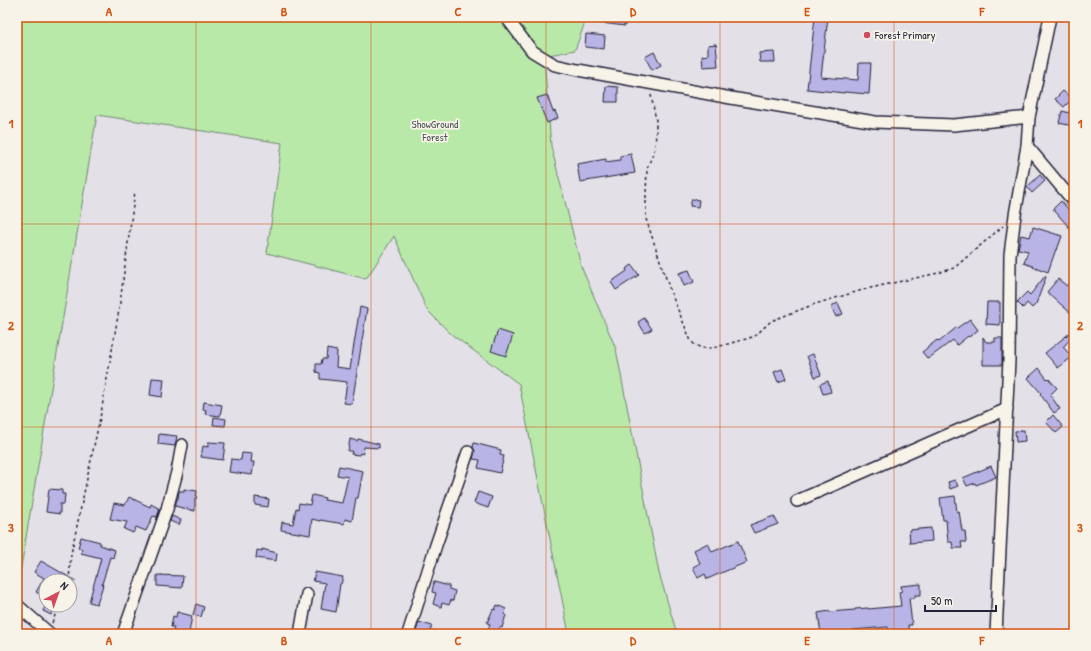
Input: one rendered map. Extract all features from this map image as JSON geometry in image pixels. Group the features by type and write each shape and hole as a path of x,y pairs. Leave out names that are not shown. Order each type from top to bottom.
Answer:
{"street":[{"path":"506,17 532,51 555,65 578,70 875,122 954,125 1029,117"},
{"path":"996,634 1009,360 1010,255 1014,216 1027,146 1029,117 1050,17"},
{"path":"1027,146 1074,202"},
{"path":"797,501 1007,409"},
{"path":"123,634 166,509 177,472 182,445"},
{"path":"408,634 436,545 468,452"},
{"path":"300,634 307,594"},
{"path":"17,605 50,633"}],"path":[{"path":"645,82 652,95 656,120 655,148 647,169 646,220 671,293 690,341 694,345 702,348 713,348 755,336 771,322 815,304 866,289 954,268 1014,216"},
{"path":"69,573 71,554 101,413 119,310 135,191"},
{"path":"50,633 56,613"}],"green space":[{"name":"ShowGround Forest","path":"17,17 587,17 575,50 544,56 551,146 581,266 616,349 659,573 677,634 569,634 519,384 451,334 427,310 394,236 366,279 267,253 282,143 97,115 17,591"}],"building":[{"path":"593,17 626,17 625,26 593,22"},
{"path":"815,17 828,17 821,77 858,80 859,63 871,63 869,94 807,89"},
{"path":"586,34 605,36 604,49 585,47"},
{"path":"716,44 718,66 703,67 702,56 708,55 708,45"},
{"path":"654,52 661,65 652,70 645,57"},
{"path":"774,52 775,62 760,62 759,53"},
{"path":"606,86 618,87 618,102 605,102"},
{"path":"1063,91 1072,99 1064,107 1055,99"},
{"path":"547,95 553,112 555,111 558,118 547,123 537,98"},
{"path":"1062,111 1074,114 1073,126 1059,123"},
{"path":"631,154 635,173 580,182 577,164 606,159 606,162 620,160 620,156"},
{"path":"1040,175 1045,181 1032,193 1027,187"},
{"path":"692,199 699,200 698,207 690,206"},
{"path":"1061,201 1074,216 1074,233 1053,209"},
{"path":"1033,227 1062,236 1048,272 1024,263 1028,251 1018,249 1021,235 1030,237"},
{"path":"632,265 639,275 616,290 611,282 627,271 626,269"},
{"path":"689,270 694,282 684,286 679,273"},
{"path":"1045,276 1046,277 1036,304 1032,308 1027,303 1023,308 1017,302 1027,292 1030,295"},
{"path":"1074,278 1074,316 1047,292 1058,279 1067,286"},
{"path":"987,302 1000,302 1000,325 986,324"},
{"path":"838,303 843,314 836,317 831,306"},
{"path":"360,307 367,309 352,404 344,403 347,382 320,379 320,373 316,372 316,364 321,364 322,359 326,359 327,349 337,351 336,367 350,369"},
{"path":"644,318 652,329 645,333 638,322"},
{"path":"970,319 978,330 969,337 968,336 957,345 953,340 928,359 922,352 937,340 939,342 957,327"},
{"path":"498,330 513,335 506,356 491,351"},
{"path":"1071,332 1074,335 1063,347 1072,357 1058,368 1045,353"},
{"path":"983,337 986,342 995,342 995,338 1002,338 1002,365 983,365"},
{"path":"813,354 821,375 815,377 807,356"},
{"path":"1039,368 1047,379 1048,378 1057,388 1050,395 1060,409 1054,413 1040,394 1041,393 1028,378"},
{"path":"782,369 786,379 778,382 774,372"},
{"path":"152,378 164,379 162,397 150,395"},
{"path":"828,381 831,392 823,394 820,384"},
{"path":"204,402 222,405 220,416 205,414 206,410 203,409"},
{"path":"1053,415 1063,427 1056,433 1046,422"},
{"path":"214,417 226,419 225,426 213,425"},
{"path":"1024,430 1025,441 1016,442 1015,431"},
{"path":"159,434 177,436 175,446 158,444"},
{"path":"350,439 357,441 358,439 379,444 379,448 364,447 363,454 351,454 352,451 348,451"},
{"path":"208,442 225,443 223,460 201,457 203,446 208,447"},
{"path":"474,443 501,450 500,455 504,456 500,473 478,468 480,460 473,459 475,451 473,447"},
{"path":"242,453 252,454 251,462 254,462 252,475 229,472 231,459 241,460"},
{"path":"339,466 363,471 352,521 345,519 344,524 312,519 310,535 281,530 282,522 293,524 296,508 298,509 299,503 310,505 312,495 325,498 324,500 342,503 348,477 337,475"},
{"path":"991,466 996,477 976,485 975,483 967,486 963,478"},
{"path":"955,480 958,486 950,489 948,482"},
{"path":"49,489 62,490 62,494 65,494 64,504 60,504 60,514 46,512"},
{"path":"184,489 197,491 196,499 195,498 195,511 175,506 179,491 184,491"},
{"path":"478,492 492,497 488,508 474,503"},
{"path":"955,496 962,531 965,531 966,542 961,542 962,548 953,548 952,542 948,542 946,520 943,520 940,498"},
{"path":"129,497 150,507 151,504 160,509 157,517 153,516 146,531 136,527 133,533 124,529 127,522 110,519 114,503 125,505"},
{"path":"255,497 269,499 268,507 255,505"},
{"path":"172,516 181,520 179,525 170,521"},
{"path":"774,516 778,524 754,533 750,525"},
{"path":"931,528 932,541 910,543 909,530"},
{"path":"81,537 100,542 100,545 115,550 113,558 110,557 97,604 89,602 101,558 81,553 82,549 78,548"},
{"path":"738,541 747,562 707,579 705,574 698,578 693,567 700,563 694,550 708,543 712,552"},
{"path":"262,549 277,553 276,561 256,558 257,550 262,551"},
{"path":"41,561 62,573 38,573 38,574 34,572"},
{"path":"315,572 343,577 340,584 336,612 321,609 325,583 313,581"},
{"path":"157,575 183,576 182,588 157,586"},
{"path":"434,582 449,586 449,589 455,591 453,601 451,600 449,605 442,603 441,607 433,604 436,593 432,592"},
{"path":"921,584 921,595 915,595 915,598 909,598 912,625 908,625 909,632 889,634 888,627 821,634 818,613 901,606 899,592 902,591 901,586"},
{"path":"196,604 204,607 201,617 193,615"},
{"path":"497,605 506,609 504,614 506,615 502,628 500,627 498,632 488,629 490,624 487,623 493,609 495,610"},
{"path":"177,612 192,616 189,633 184,632 184,634 182,634 173,632 174,627 171,627 173,616 176,617"},
{"path":"419,622 432,626 429,634 415,634"}],"place":[{"name":"Forest Primary","path":"867,35"}]}
